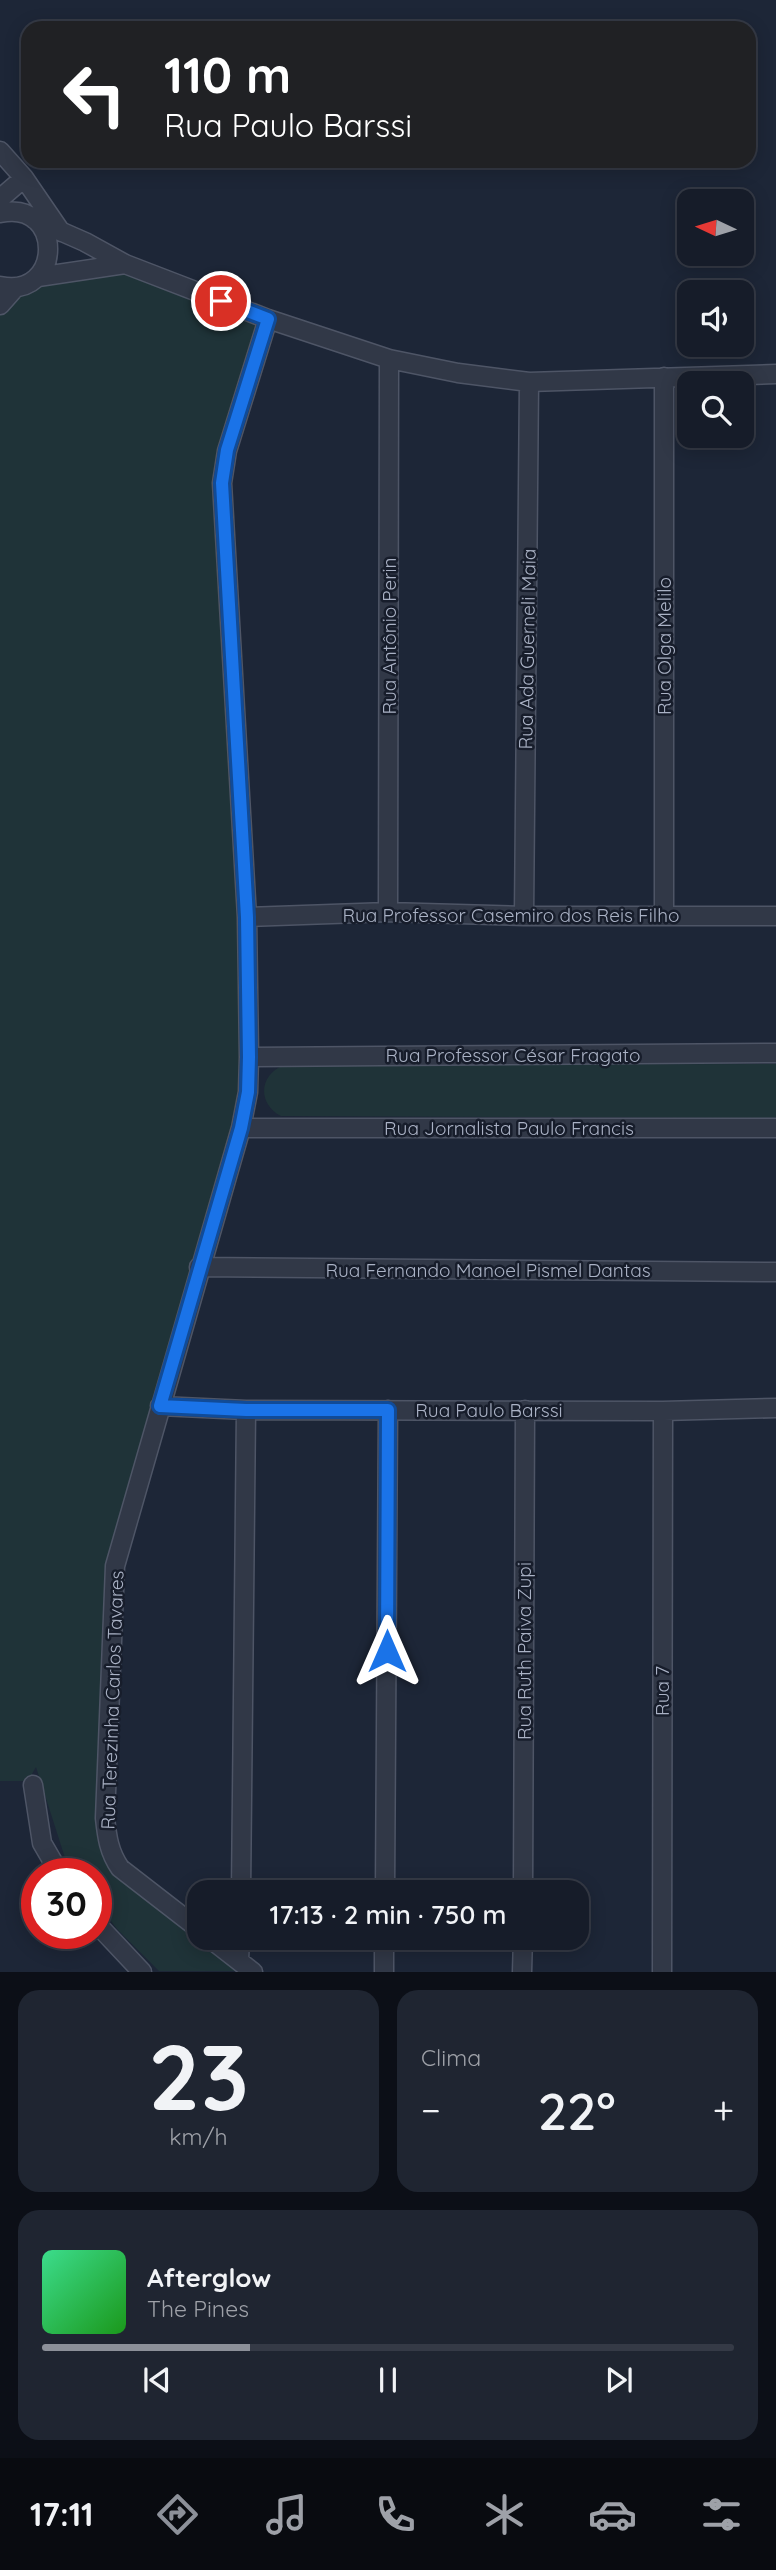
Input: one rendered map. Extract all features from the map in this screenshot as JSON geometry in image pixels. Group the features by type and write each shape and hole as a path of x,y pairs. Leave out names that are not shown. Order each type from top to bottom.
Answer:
{"street":[{"path":"0,151 24,178 61,232"},
{"path":"24,178 4,204 125,264 268,319 389,359 458,373 529,382 776,374"},
{"path":"35,220 43,228 49,253 46,266 38,277"},
{"path":"0,305 7,287 23,286 38,277 125,264"},
{"name":"Rua Terezinha Carlos Tavares","path":"187,1920 120,1868 111,1856 105,1818 115,1566 241,1128 248,1092 247,917 222,483 227,450 268,319"},
{"name":"Rua Antônio Perin","path":"388,912 389,359"},
{"name":"Rua Olga Melilo","path":"664,377 664,916"},
{"name":"Rua Ada Guerneli Maia","path":"524,916 529,382"},
{"name":"Rua Professor Casemiro dos Reis Filho","path":"247,917 388,912 524,916 776,915"},
{"name":"Rua Professor César Fragato","path":"249,1057 776,1053"},
{"name":"Rua Jornalista Paulo Francis","path":"241,1128 776,1128"},
{"name":"Rua Fernando Manoel Pismel Dantas","path":"199,1267 776,1272"},
{"name":"Rua Paulo Barssi","path":"160,1406 246,1410 663,1411 776,1408"},
{"path":"241,1880 246,1410"},
{"path":"385,1880 388,1410"},
{"name":"Rua Ruth Paiva Zupi","path":"523,1880 525,1410"},
{"name":"Rua 7","path":"662,1972 663,1411"},
{"path":"33,1785 42,1843 51,1858"},
{"path":"112,1940 142,1972"},
{"path":"225,1950 246,1966"},
{"path":"384,1950 384,1972"},
{"path":"522,1972 523,1950"}],"green space":[{"path":"125,264 268,319 227,450 247,873 255,908 248,1092 115,1566 111,1855 187,1917 187,1950 227,1950 253,1971 159,1971 112,1922 112,1858 65,1858 36,1767 28,1781 0,1781 0,305 15,288"},
{"path":"776,1064 776,1117 773,1118 281,1116 268,1104 264,1089 270,1075 284,1065"}],"route":[{"path":"221,301 268,319 227,450 222,483 247,917 248,1092 241,1128 160,1406 246,1410 388,1410 387,1651"}]}
